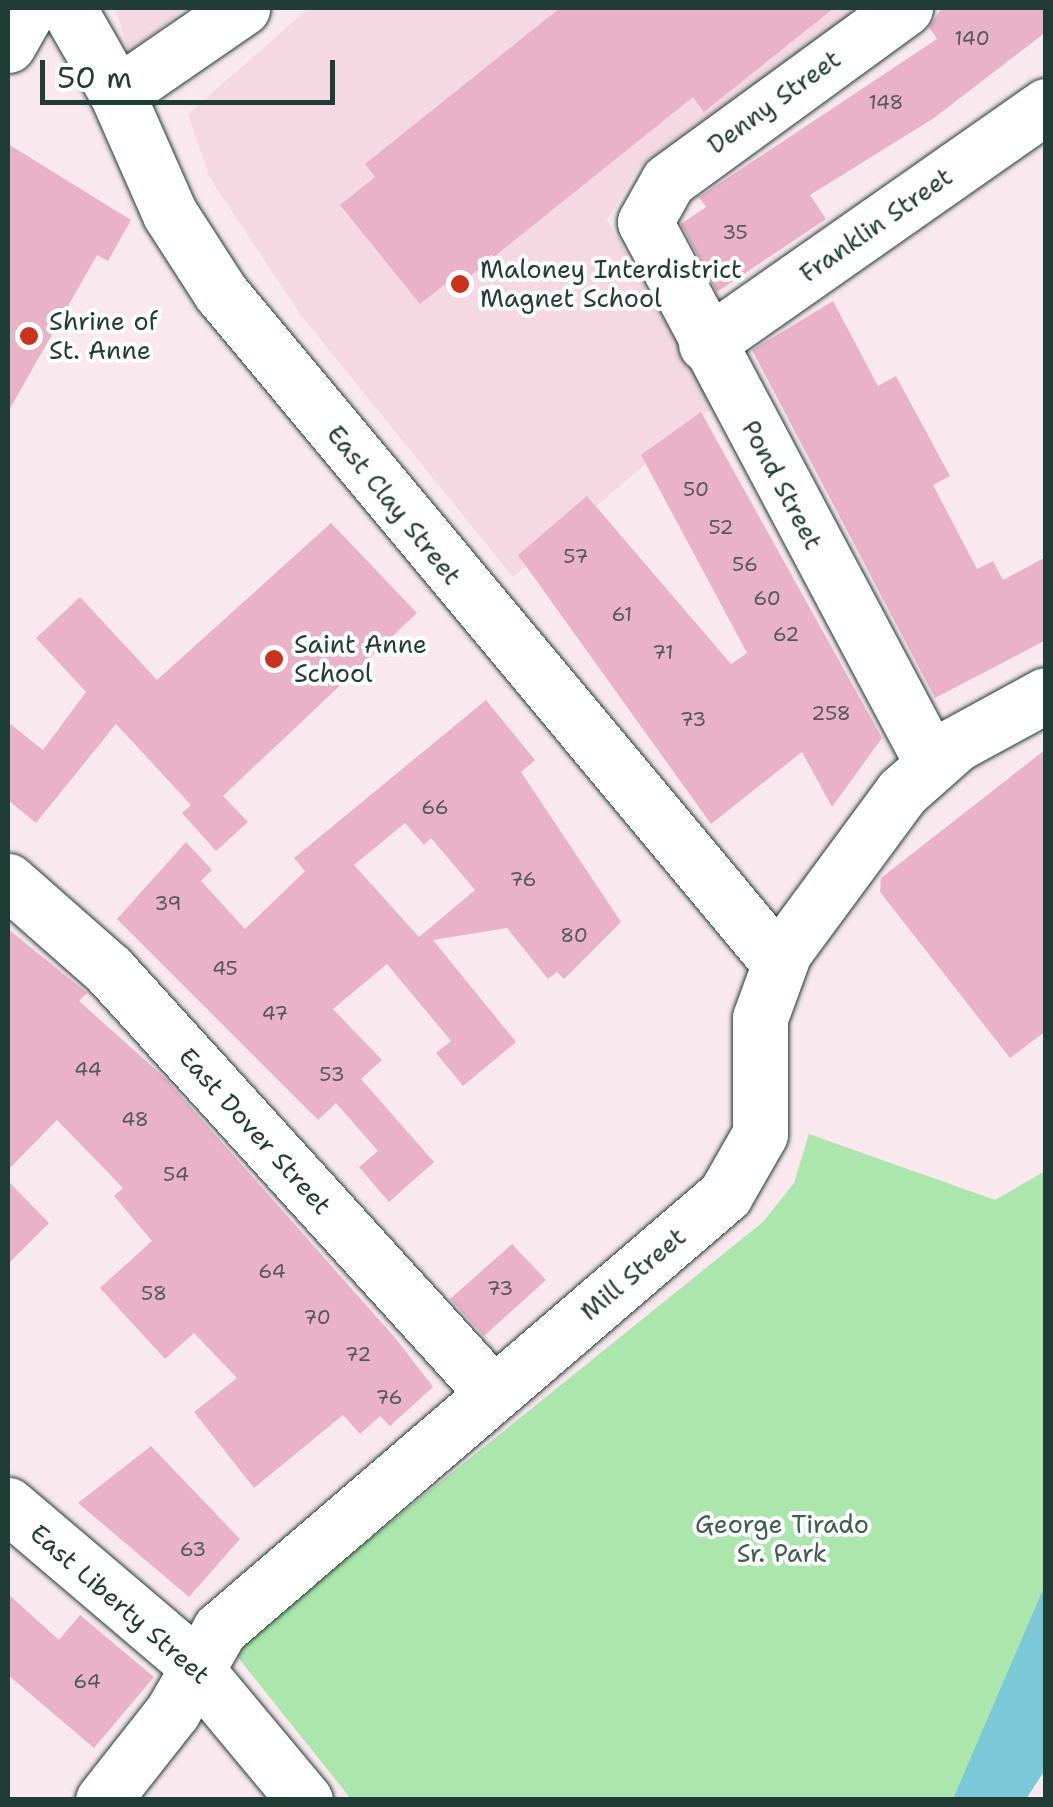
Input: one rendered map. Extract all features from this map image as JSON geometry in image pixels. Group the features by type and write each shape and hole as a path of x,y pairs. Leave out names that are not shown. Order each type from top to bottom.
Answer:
{"street":[{"path":"8,45 28,8"},
{"name":"East Clay Street","path":"68,8 117,94 170,214 221,293 779,963"},
{"path":"117,94 242,8"},
{"name":"Denny Street","path":"649,204 905,8"},
{"name":"Franklin Street","path":"706,344 1046,106"},
{"name":"Pond Street","path":"649,204 647,232 932,762"},
{"name":"Mill Street","path":"103,1800 220,1629 492,1393 703,1217 745,1168 764,1119 760,1018 779,963 932,762 1046,695"},
{"name":"East Dover Street","path":"8,881 108,970 492,1393"},
{"name":"East Liberty Street","path":"8,1506 196,1667 305,1800"}],"shaded area":[{"path":"115,8 185,8 129,53"},
{"name":"Maloney Interdistrict Magnet School","path":"309,8 861,8 639,167 607,220 714,406 513,577 300,314 210,178 188,114"}],"green space":[{"name":"George Tirado Sr. Park","path":"809,1134 995,1200 1045,1171 1045,1756 1016,1799 351,1799 232,1650 763,1222 794,1183"}],"water":[{"path":"1045,1585 1045,1770 1026,1799 953,1799"}],"building":[{"path":"560,8 834,8 704,112 693,97 460,284 454,277 420,304 340,205 375,177 365,164"},
{"path":"942,8 1046,8 1046,32 934,118 810,195 826,219 717,292 681,224 706,207 699,197 937,39 929,27"},
{"name":"Shrine of St. Anne","path":"8,144 131,220 108,261 97,255 8,412"},
{"path":"833,301 878,386 896,376 950,476 933,485 977,569 993,561 1003,580 1046,557 1046,640 935,698 752,350"},
{"path":"701,412 882,738 832,807 802,752 711,824 518,555 587,496 731,664 747,653 641,455"},
{"name":"Saint Anne School","path":"331,523 417,613 223,796 248,822 216,851 182,813 191,805 116,724 36,823 8,800 8,722 43,750 86,692 36,638 80,597 157,680"},
{"path":"486,700 535,760 521,772 621,922 564,979 557,972 548,979 507,928 433,940 516,1042 463,1086 436,1053 451,1041 387,964 333,1009 382,1060 361,1079 434,1162 389,1202 359,1167 378,1151 336,1103 318,1120 117,919 186,842 212,870 201,881 245,929 305,871 294,858","holes":["405,823 424,845 431,838 475,890 419,937 354,865"]},
{"path":"1046,749 1046,1031 1010,1058 880,892 881,878"},
{"path":"8,929 87,993 79,1001 165,1078 397,1340 433,1387 390,1426 380,1416 360,1434 343,1415 254,1488 194,1412 237,1378 194,1333 165,1359 100,1288 152,1241 114,1196 123,1188 57,1120 8,1170"},
{"path":"8,1181 49,1223 8,1264"},
{"path":"512,1244 546,1280 484,1336 450,1299"},
{"path":"151,1446 240,1539 189,1597 78,1503"},
{"path":"8,1594 59,1640 80,1615 154,1677 94,1748 8,1675"}],"place":[{"name":"Maloney Interdistrict Magnet School","path":"460,284"},
{"name":"Shrine of St. Anne","path":"29,336"},
{"name":"Saint Anne School","path":"274,659"}]}
